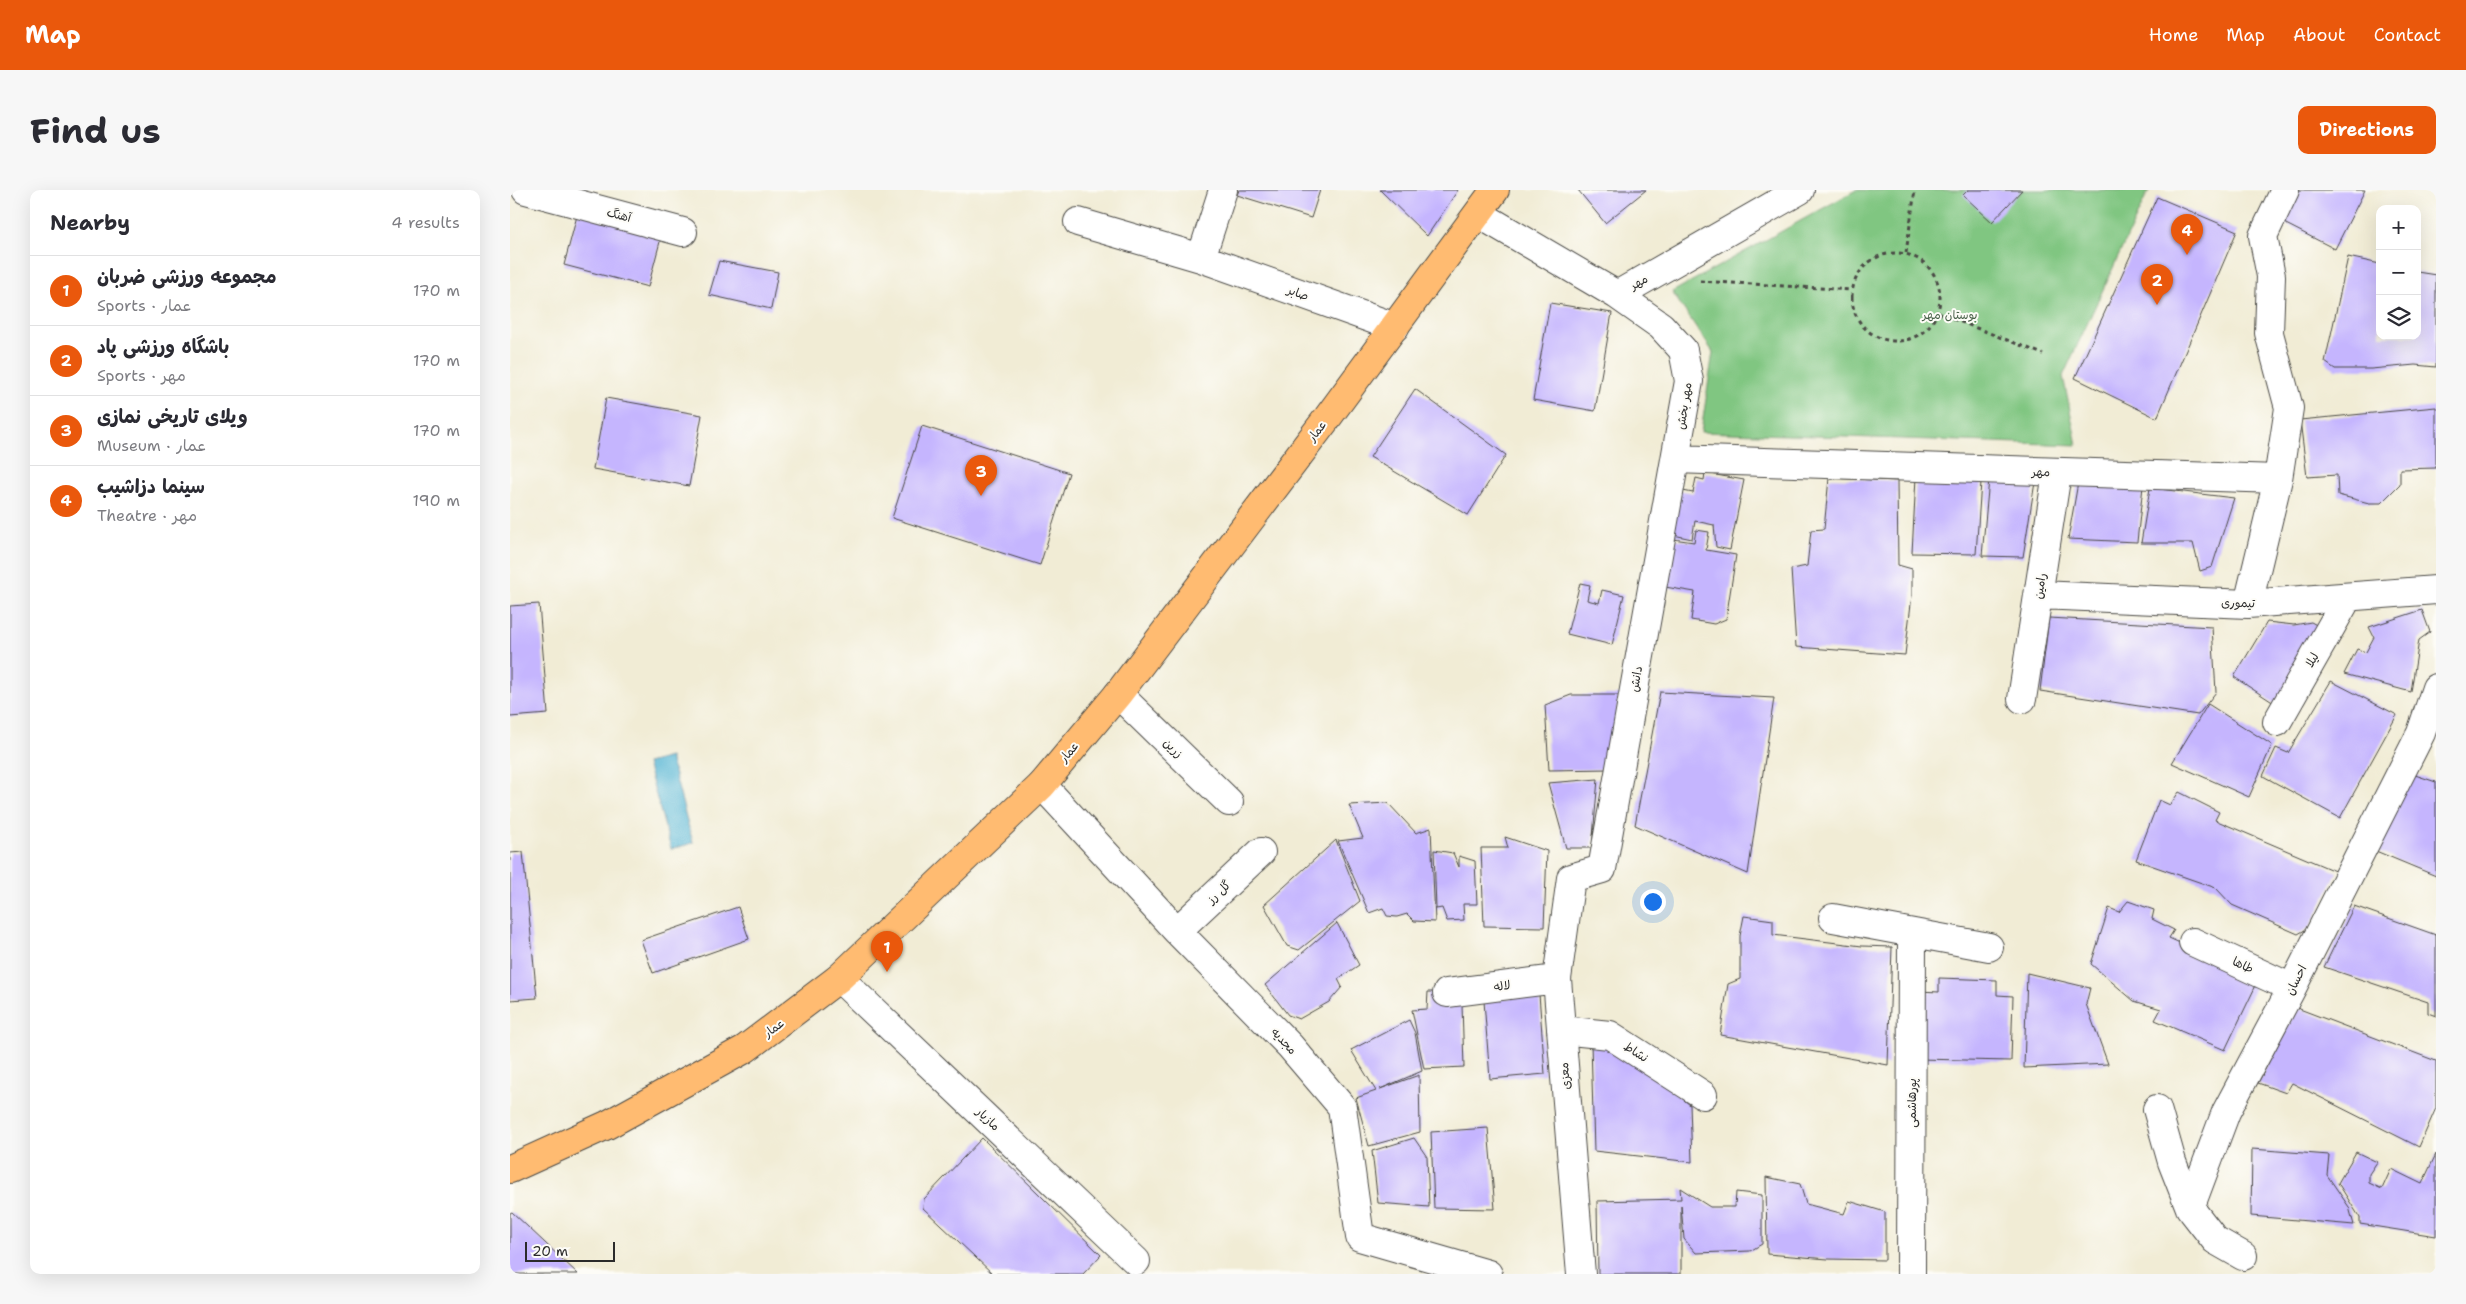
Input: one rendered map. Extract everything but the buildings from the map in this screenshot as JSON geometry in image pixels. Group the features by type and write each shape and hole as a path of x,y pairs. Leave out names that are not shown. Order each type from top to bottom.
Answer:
{"main road":[{"name":"عمار","path":"510,1169 607,1125 745,1049 839,978 1042,785 1118,694 1395,327 1495,190"}],"street":[{"name":"آهنگ","path":"526,190 683,232"},
{"path":"1201,258 1223,190"},
{"name":"مهر","path":"1479,214 1617,295 1800,190"},
{"path":"2248,604 2278,479 2289,408 2269,333 2271,276 2263,236 2285,190"},
{"name":"صابر","path":"1078,222 1201,258 1395,327"},
{"name":"مهر بخش","path":"1617,295 1661,326 1683,350 1689,381 1675,459"},
{"name":"مهر","path":"1675,459 2278,479"},
{"name":"دانش","path":"1571,878 1602,869 1675,459"},
{"name":"رامین","path":"2022,699 2058,473"},
{"name":"تیموری","path":"2039,596 2248,604 2436,590"},
{"name":"لیلا","path":"2277,722 2348,598"},
{"name":"احسان","path":"2190,1208 2226,1112 2292,988 2421,733 2436,688"},
{"name":"زرین","path":"1118,694 1229,802"},
{"name":"مجدیه","path":"1042,785 1177,931 1290,1046 1342,1107 1360,1237 1488,1274"},
{"name":"گل رز","path":"1177,931 1260,852"},
{"name":"معزی","path":"1571,878 1557,979 1581,1274"},
{"path":"1833,918 1989,947"},
{"name":"پورهاشمی","path":"1911,1274 1912,933"},
{"name":"طاها","path":"2193,942 2292,988"},
{"name":"مازیار","path":"839,978 1136,1261"},
{"name":"لاله","path":"1447,993 1557,979"},
{"name":"نشاط","path":"1561,1030 1610,1035 1703,1095"},
{"path":"2157,1109 2172,1162 2190,1208 2215,1240 2243,1256"}],"path":[{"path":"1906,253 1915,190"},
{"path":"1891,253 1906,253 1920,259 1932,269 1939,282 1941,298 1938,313 1930,326 1918,335 1905,340 1891,341 1877,337 1866,329 1857,318 1852,305 1852,290 1856,277 1865,265 1876,257 1891,253"},
{"path":"1696,281 1852,290"},
{"path":"1938,313 2043,354"}],"green space":[{"name":"بوستان مهر","path":"1856,190 2149,190 2063,376 2077,445 1701,432 1713,352 1672,292"}],"water":[{"path":"670,757 693,843 671,849 647,763"}],"place":[{"name":"سینما دزاشیب","path":"2187,255"},
{"name":"باشگاه ورزشی پاد","path":"2157,305"},
{"name":"ویلای تاریخی نمازی","path":"981,496"},
{"name":"مجموعه ورزشی ضربان","path":"887,972"}]}
